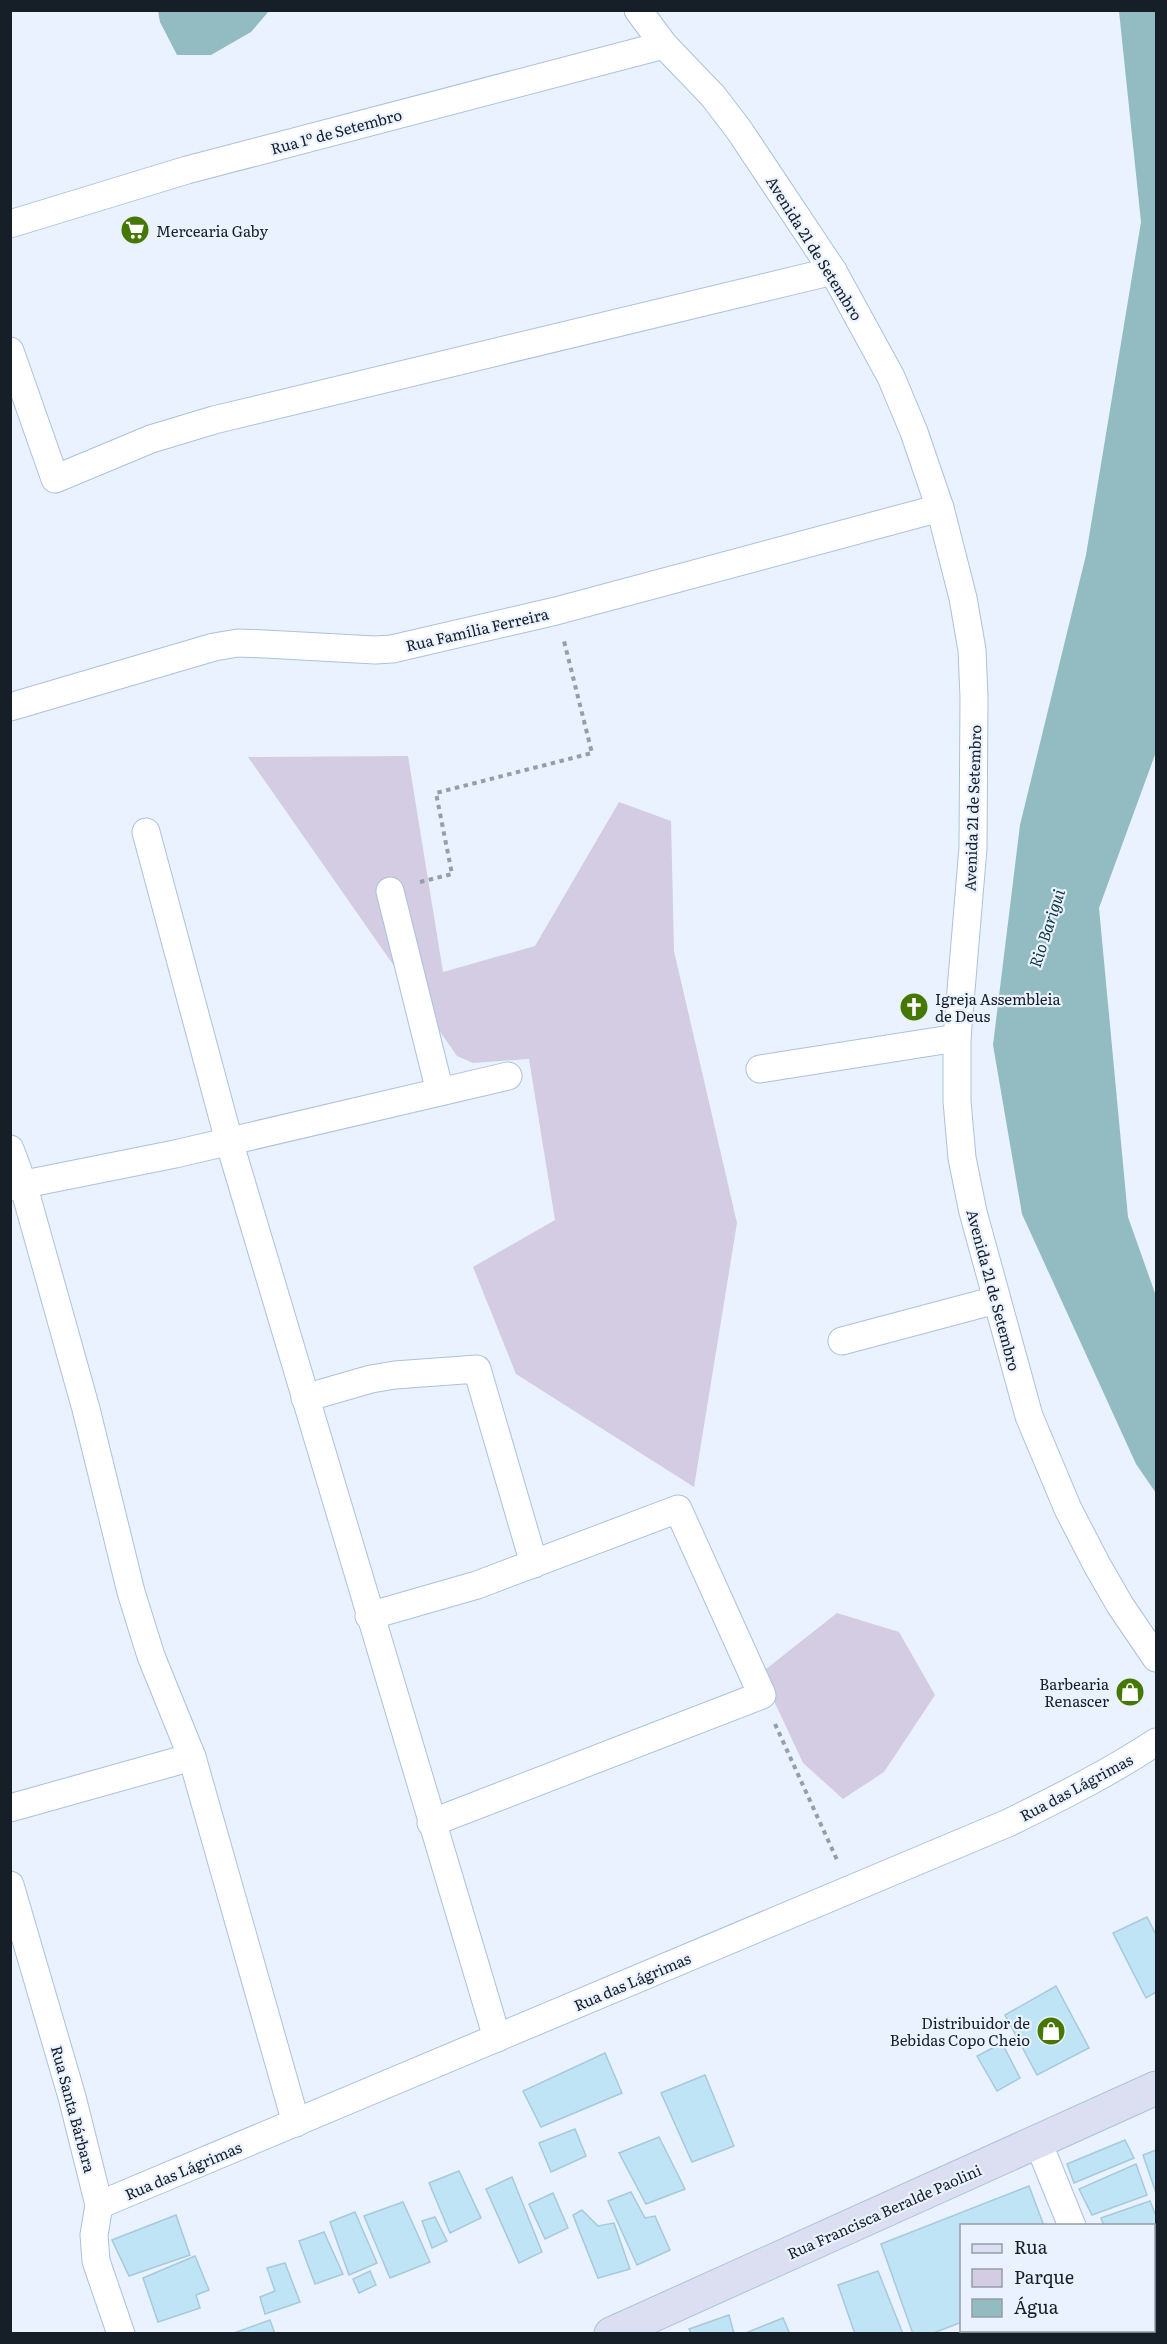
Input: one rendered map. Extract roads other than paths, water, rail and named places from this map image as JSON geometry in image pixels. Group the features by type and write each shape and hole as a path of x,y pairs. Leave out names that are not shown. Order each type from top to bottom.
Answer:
{"main road":[{"name":"Rua Francisca Beralde Paolini","path":"611,2334 1156,2088"}],"street":[{"name":"Avenida 21 de Setembro","path":"638,10 664,45 713,96 739,130 833,271 891,377 914,432 940,508 963,598 972,650 973,848 957,1038 957,1101 962,1158 972,1212 1029,1416 1068,1509 1120,1605 1156,1658"},
{"name":"Rua 1º de Setembro","path":"10,224 177,173 664,45"},
{"path":"10,351 55,479 152,439 213,420 833,271"},
{"name":"Rua Família Ferreira","path":"10,708 214,647 238,643 375,650 393,648 556,611 940,508"},
{"path":"146,832 229,1141 369,1616 497,2038"},
{"path":"390,891 441,1092"},
{"path":"760,1069 957,1038"},
{"path":"17,1186 229,1141 508,1076"},
{"path":"10,1149 17,1186 86,1409 130,1592 151,1656 192,1757 296,2123"},
{"path":"842,1341 996,1300"},
{"path":"305,1398 371,1379 477,1369 534,1564"},
{"path":"369,1616 477,1585 678,1509 762,1695 431,1823"},
{"name":"Rua das Lágrimas","path":"99,2205 1008,1823 1071,1793 1156,1742"},
{"path":"10,1808 192,1757"},
{"name":"Rua Santa Bárbara","path":"10,1885 72,2097 99,2205 94,2235 96,2261 121,2334"},
{"path":"1038,2142 1071,2224"}],"water":[{"path":"158,10 269,11 251,32 211,55 177,55 160,22"},
{"name":"Rio Barigui","path":"1119,11 1156,11 1156,752 1099,908 1128,1217 1156,1296 1156,1493 1136,1464 1022,1214 993,1045 1020,825 1086,555 1141,222"}],"place":[{"name":"Mercearia Gaby","path":"135,230"},
{"name":"Igreja Assembleia de Deus","path":"914,1007"},
{"name":"Barbearia Renascer","path":"1130,1692"},
{"name":"Distribuidor de Bebidas Copo Cheio","path":"1051,2031"}]}
